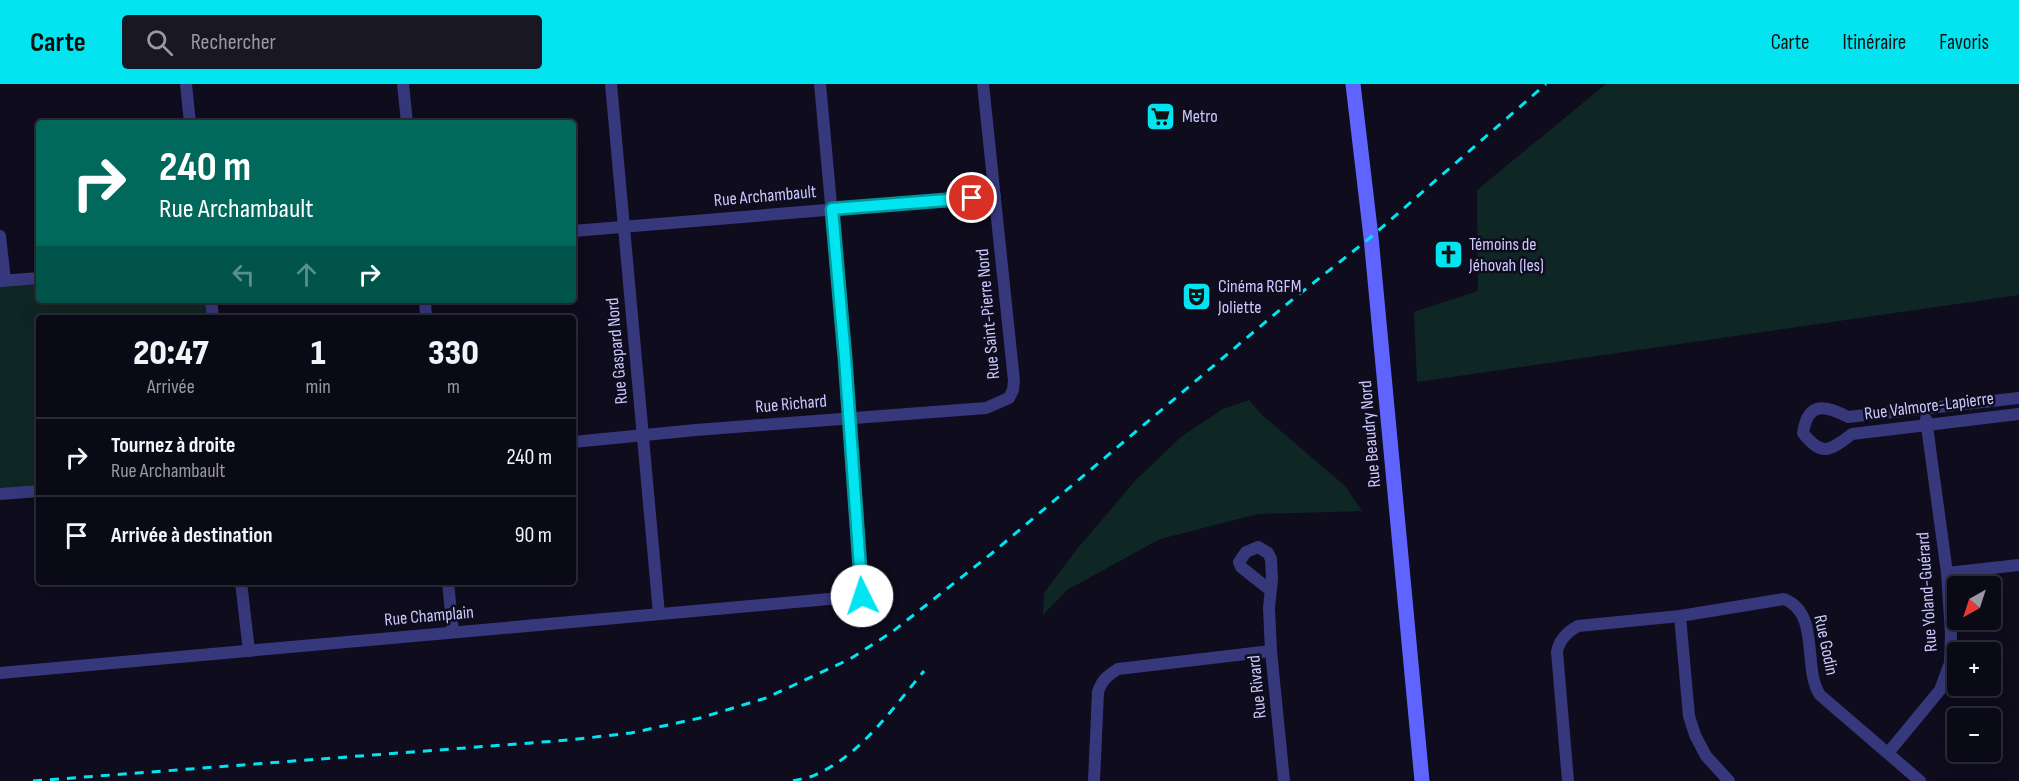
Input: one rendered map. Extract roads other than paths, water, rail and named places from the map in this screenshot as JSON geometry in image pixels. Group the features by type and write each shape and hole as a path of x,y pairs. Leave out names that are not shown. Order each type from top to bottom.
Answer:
{"main road":[{"name":"Rue Beaudry Nord","path":"1353,84 1371,237 1422,781"}],"street":[{"path":"186,84 190,120"},
{"path":"403,84 407,120"},
{"name":"Rue Gaspard Nord","path":"611,84 659,614"},
{"path":"820,84 849,417"},
{"name":"Rue Saint-Pierre Nord","path":"983,84 1014,381 1009,398"},
{"name":"Rue Archambault","path":"576,231 995,196"},
{"path":"0,236 3,281 36,278"},
{"name":"Rue Richard","path":"576,442 849,417 986,408 1009,398"},
{"name":"Rue Valmore-Lapierre","path":"2019,398 1848,417 1828,407 1820,408 1810,412 1804,423 1803,433 1819,449 1830,449 1852,434 2019,414"},
{"name":"Rue Yoland-Guérard","path":"1888,753 1940,690 1950,663 1951,634 1947,573 1924,409"},
{"name":"Rue Champlain","path":"0,673 862,596 849,417"},
{"path":"0,494 36,491"},
{"path":"1947,573 2019,565"},
{"path":"241,585 249,651"},
{"path":"448,585 453,632"},
{"name":"Rue Rivard","path":"1270,590 1271,651 1284,781"},
{"name":"Rue Godin","path":"1568,781 1557,652 1558,645 1569,631 1578,626 1680,616 1784,599 1793,602 1802,612 1818,691 1825,700 1920,781"},
{"path":"1680,616 1689,716 1695,735 1706,756 1729,781"},
{"path":"1094,781 1098,692 1101,681 1118,669 1271,651"}],"railway":[{"path":"33,781 569,740 631,733 700,718 766,698 850,659 892,632 991,554 1282,308 1371,237 1546,84"},
{"path":"793,781 815,775 847,756 875,730 924,671"}],"place":[{"name":"Metro","path":"1161,116"},
{"name":"Témoins de Jéhovah (les)","path":"1448,254"},
{"name":"Cinéma RGFM Joliette","path":"1197,296"}]}
